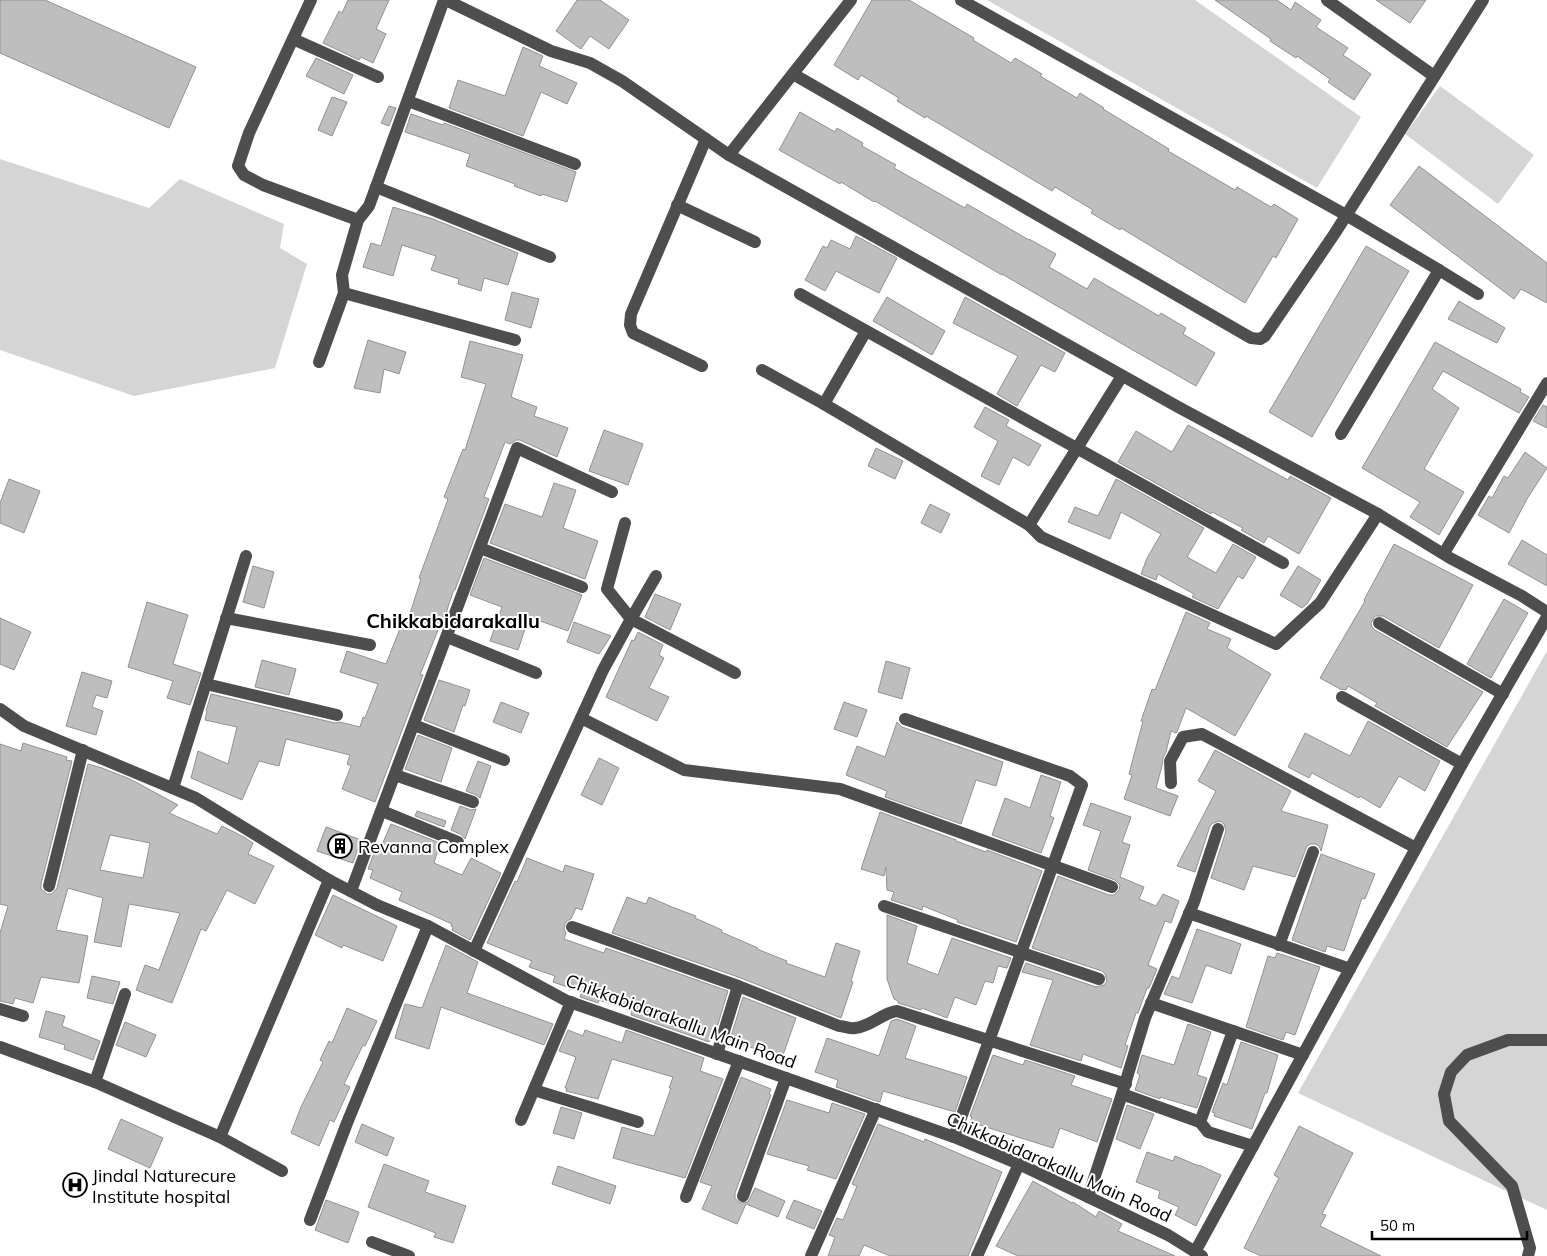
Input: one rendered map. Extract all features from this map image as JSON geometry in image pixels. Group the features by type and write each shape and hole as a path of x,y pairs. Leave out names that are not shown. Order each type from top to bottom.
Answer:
{"street":[{"path":"311,0 249,133 238,166 244,174 263,185 358,220"},
{"path":"319,362 344,293 342,275 358,220 369,206 445,0 551,51 590,63 622,81 729,155 1122,376 1378,514 1547,612"},
{"path":"729,155 850,0"},
{"path":"961,0 1346,215 1478,294"},
{"path":"1327,0 1434,76"},
{"path":"792,74 1256,340 1265,336 1346,215 1482,0"},
{"path":"293,39 378,77"},
{"path":"408,101 575,164"},
{"path":"702,366 633,333 630,325 631,314 706,139"},
{"path":"376,187 550,257"},
{"path":"678,205 755,242"},
{"path":"1341,434 1439,270"},
{"path":"344,293 515,340"},
{"path":"800,294 1283,562"},
{"path":"824,404 866,331"},
{"path":"762,370 824,404 1029,525 1041,537 1276,644 1320,603 1378,514"},
{"path":"1029,525 1122,376"},
{"path":"1444,553 1547,383"},
{"path":"351,891 517,448 612,492"},
{"path":"625,523 607,589 631,619 735,673"},
{"path":"480,548 582,587"},
{"path":"173,788 246,556"},
{"path":"474,951 604,670 656,576"},
{"path":"1193,1253 1304,1055 1462,764 1547,617"},
{"path":"226,618 370,645"},
{"path":"1379,623 1503,694"},
{"path":"447,637 536,673"},
{"path":"206,684 337,715"},
{"path":"1342,697 1462,764"},
{"name":"Chikkabidarakallu Main Road","path":"0,709 24,726 196,798 329,880 377,905 428,926 571,1002 954,1136 1019,1164 1168,1235 1193,1253"},
{"path":"581,718 684,770 840,788 1112,887"},
{"path":"905,719 1070,776 1082,785 954,1136"},
{"path":"414,725 504,760"},
{"path":"1172,783 1170,761 1183,737 1202,734 1416,848"},
{"path":"49,886 83,750"},
{"path":"395,775 473,802"},
{"path":"382,811 458,842"},
{"path":"1088,1197 1124,1089 1145,1018 1189,913 1218,829"},
{"path":"1279,945 1313,852"},
{"path":"220,1137 329,880"},
{"path":"884,906 1099,979"},
{"path":"1189,913 1350,970"},
{"path":"310,1220 346,1123 428,926"},
{"path":"572,927 738,986 839,1026 855,1028 890,1012 897,1011 988,1040 1124,1089 1200,1122 1208,1132 1253,1146"},
{"path":"717,1054 738,986"},
{"path":"95,1082 126,994"},
{"path":"521,1120 571,1002"},
{"path":"1151,1003 1304,1055"},
{"path":"0,1009 23,1016"},
{"path":"1200,1122 1233,1031"},
{"path":"1528,1256 1530,1248 1512,1186 1449,1121 1444,1094 1452,1072 1467,1055 1508,1040 1547,1040"},
{"path":"0,1047 95,1082 220,1137 282,1171"},
{"path":"686,1197 740,1061"},
{"path":"743,1196 786,1078"},
{"path":"534,1090 638,1122"},
{"path":"812,1256 876,1109"},
{"path":"977,1256 1019,1164"},
{"path":"372,1242 409,1256"}],"shaded area":[{"path":"987,0 1195,0 1361,117 1317,188"},
{"path":"1440,86 1534,155 1498,204 1405,134"},
{"path":"0,159 149,208 180,179 284,224 280,248 307,264 275,368 134,396 0,350"},
{"path":"1547,651 1547,1210 1298,1093"}],"building":[{"path":"0,0 45,0 196,67 169,128 0,53"},
{"path":"348,0 389,0 376,29 386,34 373,63 361,57 359,60 323,43 339,11 342,13"},
{"path":"577,0 600,0 629,20 609,49 590,36 581,49 556,31"},
{"path":"872,0 909,0 974,38 973,40 1011,63 1015,58 1042,74 1040,76 1077,98 1080,93 1169,149 1168,151 1235,190 1237,187 1271,207 1274,204 1298,219 1276,258 1273,256 1245,303 1121,228 1120,230 1091,213 1093,210 1055,187 1052,191 926,116 925,118 897,101 899,98 861,75 858,80 834,65"},
{"path":"1215,0 1277,0 1291,10 1295,2 1321,20 1316,27 1348,48 1343,55 1371,74 1354,100 1328,82 1330,79 1297,56 1296,58 1270,41 1271,39"},
{"path":"1376,0 1426,0 1410,23"},
{"path":"523,47 543,56 539,66 577,83 567,104 541,92 523,136 449,108 458,80 505,96"},
{"path":"316,58 353,75 344,94 306,76"},
{"path":"332,97 347,102 332,136 318,130"},
{"path":"389,106 396,108 389,126 381,123"},
{"path":"800,112 835,132 837,128 863,143 862,146 896,165 894,168 965,208 967,204 1056,254 1049,267 1087,289 1094,278 1159,316 1161,313 1186,328 1183,334 1215,353 1196,386 875,201 779,150"},
{"path":"411,114 443,125 444,123 576,172 567,202 542,194 541,196 466,166 470,154 405,132"},
{"path":"1419,166 1547,263 1547,303 1521,289 1514,299 1390,205"},
{"path":"393,207 433,219 518,253 508,285 484,278 481,291 458,284 459,279 431,270 436,256 402,245 393,276 363,267 371,243 381,246"},
{"path":"856,236 897,258 879,293 836,271 825,291 805,280 823,246 827,248 831,240 850,249"},
{"path":"1366,246 1409,271 1312,437 1269,412"},
{"path":"512,292 539,299 531,328 505,320"},
{"path":"887,297 945,331 932,355 873,321"},
{"path":"965,297 1065,353 1055,372 1041,365 1017,406 997,394 1018,356 953,323"},
{"path":"1459,301 1505,328 1497,343 1448,319"},
{"path":"368,340 406,352 399,374 384,369 380,393 354,388"},
{"path":"470,341 523,355 511,397 537,407 534,416 568,428 557,457 520,440 510,444 505,442 484,497 489,499 445,616 420,675 423,675 375,802 342,789 351,766 347,764 350,755 286,739 279,766 259,761 242,800 191,778 198,751 228,764 237,727 205,720 211,694 335,723 340,722 360,727 378,684 340,672 347,651 386,664 403,621 407,623 421,579 419,578 448,499 444,497 463,449 465,450 486,384 461,377"},
{"path":"1435,342 1521,389 1520,392 1529,397 1519,413 1443,371 1432,389 1459,408 1424,469 1464,492 1439,535 1410,517 1420,502 1362,468"},
{"path":"1543,405 1547,407 1547,428 1533,421"},
{"path":"985,407 1009,420 1006,426 1041,445 1029,466 1013,457 999,485 981,476 998,441 974,427"},
{"path":"1188,425 1288,480 1290,476 1331,498 1299,554 1268,536 1264,543 1241,530 1243,528 1212,512 1211,514 1118,462 1136,431 1172,452"},
{"path":"604,430 643,444 628,485 589,471"},
{"path":"876,448 903,461 895,479 868,466"},
{"path":"1525,452 1547,468 1527,499 1509,533 1478,515 1489,496 1492,498 1504,476 1508,478"},
{"path":"9,479 40,491 24,533 0,523 0,503"},
{"path":"1116,479 1204,528 1187,557 1216,573 1233,544 1256,557 1243,579 1238,576 1218,609 1192,597 1194,594 1158,574 1156,580 1141,574 1147,558 1161,534 1121,512 1110,539 1068,522 1075,507 1098,516"},
{"path":"554,483 576,490 563,528 598,541 585,579 490,543 505,504 542,517"},
{"path":"930,504 950,514 941,533 921,523"},
{"path":"1522,540 1547,555 1547,586 1508,564"},
{"path":"1394,544 1473,585 1439,648 1383,616 1375,616 1371,623 1375,630 1483,692 1447,747 1375,706 1377,703 1348,686 1346,690 1340,689 1320,678 1365,601"},
{"path":"484,558 582,595 568,631 529,617 518,650 490,641 502,607 470,595"},
{"path":"253,566 274,572 264,608 243,602"},
{"path":"1298,566 1321,580 1307,604 1302,608 1280,595"},
{"path":"655,594 681,604 670,630 645,617"},
{"path":"1504,599 1528,613 1491,678 1467,664"},
{"path":"147,602 188,615 173,664 201,673 190,705 167,698 173,681 128,667"},
{"path":"1186,612 1210,623 1207,629 1231,639 1227,648 1271,674 1235,736 1186,708 1177,732 1171,731 1156,788 1178,796 1170,816 1124,799 1132,775 1129,774 1143,721 1141,721 1152,689 1155,690"},
{"path":"0,618 31,632 14,670 0,664"},
{"path":"574,622 611,636 599,654 567,642"},
{"path":"638,632 663,645 659,655 664,658 649,688 669,697 657,721 606,697 632,640 634,641"},
{"path":"262,660 296,669 289,695 255,687"},
{"path":"886,661 910,668 902,699 878,692"},
{"path":"82,672 112,681 107,698 96,695 92,707 103,711 96,735 66,726"},
{"path":"439,680 470,690 454,732 424,720"},
{"path":"501,702 529,713 521,733 493,722"},
{"path":"844,702 867,710 857,737 834,729"},
{"path":"1368,721 1440,761 1425,791 1399,776 1380,808 1360,796 1359,798 1312,773 1309,778 1288,767 1305,733 1350,756"},
{"path":"897,722 902,727 1003,762 996,786 976,780 961,824 885,797 887,791 846,775 857,746 885,757"},
{"path":"418,735 452,748 441,782 405,769"},
{"path":"23,743 67,757 66,760 72,761 41,884 41,889 47,894 52,894 57,888 88,764 130,779 178,805 169,813 217,834 222,826 244,837 253,843 248,854 274,866 255,904 227,890 206,931 201,929 172,1003 136,990 145,965 159,970 180,913 129,904 121,947 94,942 103,898 68,888 56,930 88,936 79,983 41,977 33,1003 15,998 13,1004 0,1001 0,933 8,906 0,904 0,744 21,751","holes":["110,835 150,843 143,878 100,870"]},
{"path":"1215,750 1291,791 1281,811 1328,825 1321,851 1319,846 1315,844 1307,846 1295,877 1253,866 1244,890 1211,878 1226,831 1224,824 1220,821 1210,826 1195,872 1177,866 1216,791 1198,781"},
{"path":"599,758 619,768 602,805 581,795"},
{"path":"478,761 491,766 480,798 466,791"},
{"path":"1041,775 1061,782 1050,816 1054,818 1041,853 992,835 1005,798 1030,808"},
{"path":"1091,803 1131,817 1122,842 1130,845 1120,877 1144,887 1139,899 1156,906 1163,894 1179,901 1171,923 1165,921 1148,965 1157,969 1149,988 1147,988 1138,1013 1136,1013 1125,1045 1128,1046 1121,1068 1083,1054 1081,1061 1030,1045 1053,980 1022,972 1026,963 1096,987 1104,985 1107,981 1102,971 1032,948 1058,876 1109,895 1114,895 1119,890 1120,885 1115,880 1088,870 1101,831 1083,825"},
{"path":"460,806 471,810 476,809 465,839 462,835 451,830"},
{"path":"417,811 446,821 444,827 415,816"},
{"path":"880,812 1042,871 1016,942 957,922 958,920 923,906 922,910 891,900 894,892 887,890 886,867 884,876 861,869"},
{"path":"391,824 440,843 434,863 462,875 471,858 501,873 470,940 452,930 452,924 399,900 402,892 370,878 373,870 368,869 377,845 381,847"},
{"name":"Revanna Complex","path":"326,827 361,840 353,863 317,851"},
{"path":"1321,854 1375,874 1365,899 1362,898 1344,951 1327,946 1325,952 1292,940"},
{"path":"527,858 563,872 565,865 594,874 582,910 576,908 571,919 565,924 564,929 566,933 564,939 604,953 606,948 728,991 715,1034 712,1033 709,1042 631,1015 632,1011 599,1000 598,1003 580,997 582,992 553,982 555,976 529,967 532,961 487,943"},
{"path":"333,895 397,926 383,961 343,945 342,948 315,935"},
{"path":"627,897 646,904 649,897 696,916 695,918 722,930 721,932 787,961 786,963 825,977 836,943 860,951 851,981 853,982 841,1018 741,978 612,933"},
{"path":"887,915 917,926 907,963 938,975 952,938 1011,958 1007,968 998,966 993,983 985,981 976,1005 955,997 947,1018 922,1008 921,1010 898,1003 894,999 887,979"},
{"path":"1197,929 1241,944 1231,974 1206,965 1192,1003 1164,994 1172,976 1179,979"},
{"path":"446,945 478,962 467,993 553,1024 544,1045 441,1007 429,1049 395,1038 405,1004 422,1008"},
{"path":"1277,953 1320,967 1295,1035 1286,1032 1283,1040 1246,1027 1268,956 1275,958"},
{"path":"92,976 120,982 113,1004 87,998"},
{"path":"743,997 796,1018 782,1058 730,1040"},
{"path":"347,1008 377,1021 344,1084 350,1087 334,1122 330,1120 319,1146 291,1133 301,1107 323,1062 320,1060 329,1041 332,1043"},
{"path":"46,1011 65,1016 62,1026 100,1041 93,1060 64,1049 65,1045 39,1037"},
{"path":"897,1019 916,1026 905,1058 967,1077 955,1112 883,1091 880,1102 876,1101 836,1087 838,1080 815,1072 827,1038 879,1056 891,1021"},
{"path":"125,1022 156,1035 146,1057 116,1045"},
{"path":"1188,1024 1211,1032 1197,1075 1207,1078 1197,1108 1160,1097 1160,1099 1135,1090 1140,1075 1137,1073 1142,1055 1174,1065"},
{"path":"568,1030 583,1036 585,1030 622,1043 626,1030 704,1058 700,1071 723,1079 685,1178 613,1158 622,1127 654,1136 673,1077 612,1059 598,1099 566,1091 567,1088 565,1088 576,1057 559,1051"},
{"path":"1241,1042 1278,1055 1267,1093 1265,1093 1252,1129 1214,1116 1215,1113 1212,1112 1223,1083 1227,1085"},
{"path":"993,1055 1023,1065 1025,1060 1075,1076 1071,1085 1112,1099 1097,1142 1060,1128 1053,1148 970,1122 972,1117 970,1116"},
{"path":"741,1077 771,1089 769,1094 771,1095 735,1193 735,1198 740,1203 748,1202 755,1188 785,1201 778,1217 746,1204 737,1224 702,1209 712,1186 700,1182"},
{"path":"787,1100 829,1113 832,1103 865,1114 836,1179 807,1170 809,1166 767,1154"},
{"path":"1127,1105 1154,1114 1140,1149 1116,1139"},
{"path":"561,1107 582,1113 574,1139 553,1133"},
{"path":"121,1119 163,1138 150,1168 108,1149"},
{"path":"362,1124 394,1138 387,1156 355,1142"},
{"path":"878,1124 924,1142 925,1139 1002,1172 968,1256 890,1256 864,1245 859,1256 828,1256 835,1237 829,1235 837,1218 843,1220 857,1186 852,1184"},
{"path":"1299,1126 1353,1153 1322,1214 1326,1215 1320,1226 1381,1256 1261,1256 1244,1248 1279,1178 1274,1175"},
{"path":"1147,1152 1173,1161 1175,1156 1221,1175 1196,1226 1175,1215 1179,1207 1158,1198 1160,1191 1136,1182"},
{"path":"384,1164 429,1181 425,1192 466,1206 453,1243 434,1237 436,1233 368,1207"},
{"path":"558,1166 616,1186 610,1204 552,1184"},
{"path":"1033,1181 1073,1202 1096,1217 1099,1211 1122,1224 1118,1231 1175,1256 1018,1256 996,1246"},
{"path":"326,1200 359,1212 348,1243 315,1230"},
{"path":"794,1200 822,1211 814,1229 786,1218"}],"place":[{"name":"Revanna Complex","path":"340,846"},
{"name":"Jindal Naturecure Institute hospital","path":"75,1185"}],"district":[{"name":"Chikkabidarakallu","path":"453,620"}]}
